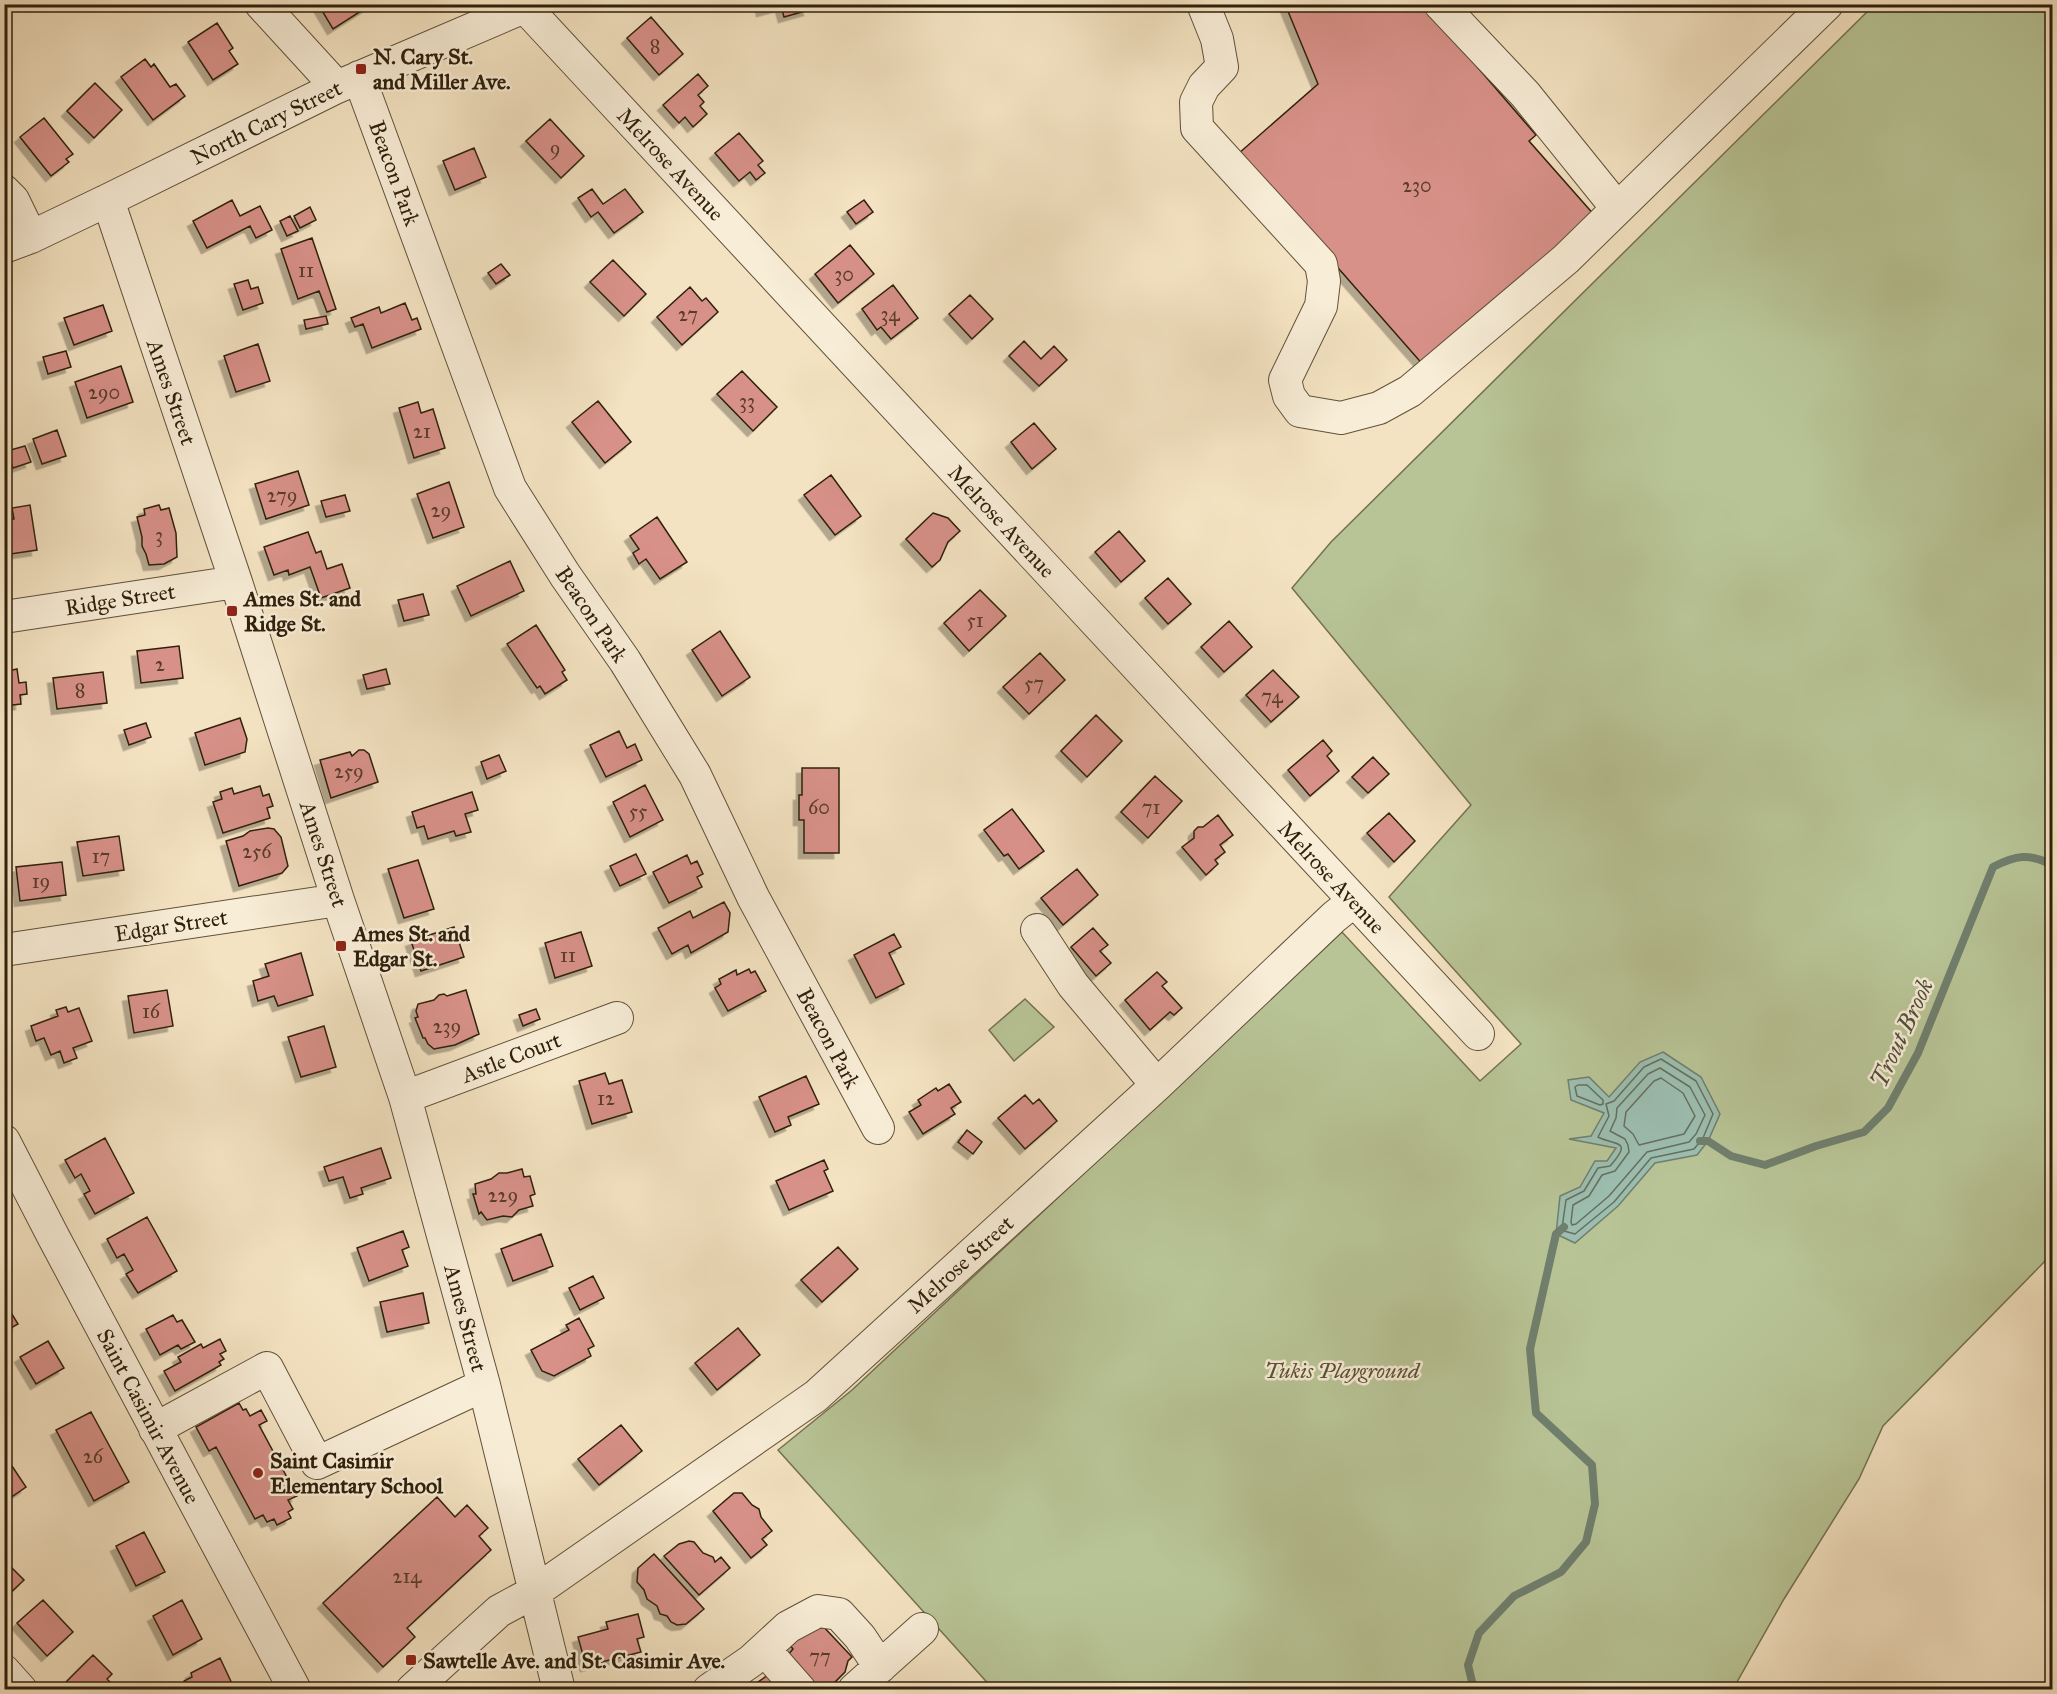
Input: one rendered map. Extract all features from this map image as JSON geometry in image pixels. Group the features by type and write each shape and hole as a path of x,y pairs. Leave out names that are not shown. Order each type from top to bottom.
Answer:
{"street":[{"path":"261,4 348,82"},
{"path":"1203,4 1217,39 1222,67 1204,86 1196,102 1197,128 1321,264 1324,281 1321,306 1285,380 1289,396 1300,411 1341,418 1378,408 1410,391 1566,260 1827,4"},
{"path":"1440,4 1525,94 1617,208"},
{"name":"North Cary Street","path":"18,242 348,82 528,6"},
{"name":"Melrose Avenue","path":"528,6 1478,1034"},
{"name":"Beacon Park","path":"348,82 510,488 565,575 625,661 694,775 753,897 878,1128"},
{"path":"4,191 13,200 18,242"},
{"name":"Ames Street","path":"108,200 405,1097 484,1385 559,1689"},
{"name":"Ridge Street","path":"4,617 236,582"},
{"name":"Edgar Street","path":"4,950 338,900"},
{"name":"Melrose Street","path":"412,1689 499,1611 536,1591 816,1396 1157,1085 1334,917 1354,901"},
{"path":"1037,930 1073,985 1157,1085"},
{"name":"Astle Court","path":"405,1097 617,1018"},
{"name":"Saint Casimir Avenue","path":"4,1141 295,1689"},
{"path":"155,1429 267,1368 317,1463 484,1385"},
{"path":"709,1689 751,1661 788,1627 819,1611 838,1614 860,1637 880,1667"},
{"path":"854,1689 922,1629"},
{"path":"764,1649 800,1689"},
{"path":"4,1671 21,1689"}],"green space":[{"name":"Tukis Playground","path":"1874,5 2052,5 2052,1254 1883,1426 1859,1479 1784,1599 1733,1689 993,1689 778,1450 852,1390 1342,932 1480,1081 1521,1044 1389,897 1471,805 1292,588 1331,542"},
{"path":"1025,999 1054,1027 1014,1061 989,1030"}],"water":[{"path":"1663,1052 1701,1077 1720,1114 1708,1141 1697,1155 1655,1163 1618,1206 1575,1243 1556,1234 1560,1196 1580,1187 1595,1161 1607,1161 1616,1148 1569,1139 1591,1136 1604,1113 1571,1100 1568,1080 1589,1077 1609,1097 1640,1062"}],"building":[{"path":"318,4 368,4 369,6 333,29"},
{"path":"761,4 813,4 807,6 809,10 784,17 781,6 762,11"},
{"path":"1285,4 1423,4 1536,135 1529,141 1596,217 1425,367 1238,154 1318,84"},
{"path":"651,17 683,54 659,75 627,38"},
{"path":"217,23 233,48 229,51 238,64 213,80 188,42"},
{"path":"145,59 151,67 154,64 170,87 176,84 185,96 153,120 121,77"},
{"path":"698,74 708,86 698,95 704,102 700,106 707,114 693,127 685,117 679,123 663,105"},
{"path":"95,83 122,110 94,138 67,111"},
{"path":"44,118 73,154 66,159 69,162 51,176 20,137"},
{"path":"550,119 584,156 561,178 526,141"},
{"path":"739,133 763,161 758,165 765,173 756,180 750,172 739,181 715,153"},
{"path":"474,148 486,177 455,190 443,161"},
{"path":"592,189 603,204 625,189 643,212 614,233 598,212 591,217 578,198"},
{"path":"232,200 240,216 260,206 272,230 256,238 250,226 207,248 193,221"},
{"path":"864,200 873,212 856,224 847,212"},
{"path":"310,207 316,220 300,228 294,216"},
{"path":"290,216 298,231 287,236 280,221"},
{"path":"312,238 336,309 327,312 319,291 298,299 281,249"},
{"path":"850,245 874,274 838,303 815,274"},
{"path":"613,260 646,294 624,316 590,282"},
{"path":"501,264 510,275 496,284 488,273"},
{"path":"248,280 251,289 258,287 263,303 243,310 234,284"},
{"path":"893,285 918,318 891,339 881,327 877,330 862,309"},
{"path":"690,287 702,301 706,298 718,312 682,345 657,317"},
{"path":"970,295 993,319 972,339 949,314"},
{"path":"405,303 412,320 417,318 421,329 372,348 363,324 355,327 351,318 379,307 381,313"},
{"path":"103,305 112,331 74,345 64,318"},
{"path":"326,316 328,324 306,329 304,320"},
{"path":"1024,341 1041,359 1054,346 1067,360 1039,386 1009,356"},
{"path":"258,344 270,381 236,392 224,356"},
{"path":"66,351 71,367 48,374 43,357"},
{"path":"121,366 133,402 87,418 75,382"},
{"path":"742,371 777,407 753,431 717,394"},
{"path":"598,401 631,442 605,463 572,422"},
{"path":"418,402 421,413 433,409 445,448 414,458 399,408"},
{"path":"1034,423 1056,449 1032,469 1011,442"},
{"path":"57,430 66,456 42,464 33,439"},
{"path":"25,446 31,462 13,468 7,451"},
{"path":"298,471 309,505 266,519 255,484"},
{"path":"831,475 861,516 835,535 804,495"},
{"path":"449,482 464,527 433,538 417,494"},
{"path":"345,495 350,511 326,517 321,501"},
{"path":"30,505 37,550 4,555 4,521 14,519 12,508"},
{"path":"159,505 161,510 169,508 176,533 177,557 164,564 149,565 142,546 137,517 145,515 144,509"},
{"path":"933,513 948,518 960,531 948,542 940,560 932,567 906,539"},
{"path":"657,517 687,562 660,579 646,559 639,564 633,553 639,549 630,536"},
{"path":"1119,531 1145,561 1121,582 1095,552"},
{"path":"308,532 316,553 321,551 327,569 342,564 350,588 321,598 310,567 289,575 288,570 274,575 264,547"},
{"path":"510,561 524,591 471,616 457,586"},
{"path":"1168,578 1191,604 1168,624 1145,598"},
{"path":"980,590 1006,616 969,651 944,623"},
{"path":"423,594 429,615 404,621 398,600"},
{"path":"1229,621 1252,647 1224,672 1201,647"},
{"path":"536,625 565,670 562,672 567,680 545,694 540,686 537,688 507,644"},
{"path":"720,631 750,677 722,696 692,650"},
{"path":"179,646 183,678 141,683 137,651"},
{"path":"1040,653 1065,680 1029,714 1003,687"},
{"path":"4,665 7,665 8,671 17,669 19,683 26,682 27,694 20,695 21,704 4,706"},
{"path":"386,669 390,684 367,689 363,675"},
{"path":"1273,670 1299,697 1271,722 1246,695"},
{"path":"103,672 107,703 57,709 53,678"},
{"path":"1096,715 1122,741 1087,777 1061,751"},
{"path":"240,718 247,739 245,752 205,765 195,733"},
{"path":"146,723 151,737 129,745 124,730"},
{"path":"619,731 627,748 635,744 642,760 606,777 590,745"},
{"path":"1323,740 1332,751 1327,756 1339,771 1310,796 1288,770"},
{"path":"359,750 364,750 369,754 378,782 331,798 320,760 350,752 352,756"},
{"path":"499,755 506,771 487,779 481,762"},
{"path":"1373,757 1389,774 1368,793 1352,777"},
{"path":"802,768 839,768 839,853 804,853 804,820 799,820"},
{"path":"1155,776 1182,801 1148,838 1121,812"},
{"path":"645,785 663,820 630,837 613,802"},
{"path":"260,786 263,796 269,794 273,806 267,808 270,818 223,833 213,802 222,799 220,792 232,788 234,794"},
{"path":"472,792 478,810 465,814 471,832 456,836 454,831 428,839 424,826 417,828 412,812"},
{"path":"1012,809 1044,851 1019,869 1008,854 1004,856 984,830"},
{"path":"1389,813 1415,841 1394,862 1367,833"},
{"path":"1218,815 1233,835 1220,845 1225,852 1215,860 1218,864 1206,875 1182,847 1194,838 1194,831 1198,827 1203,827"},
{"path":"274,829 281,837 288,866 282,873 239,886 226,841 243,836 250,831"},
{"path":"119,836 124,870 83,876 77,842"},
{"path":"636,854 646,874 620,886 610,866"},
{"path":"687,855 691,864 697,861 703,874 697,877 702,887 669,903 653,872"},
{"path":"418,860 434,909 404,918 388,869"},
{"path":"62,862 66,895 20,901 16,867"},
{"path":"1077,869 1098,895 1063,925 1041,898"},
{"path":"724,902 730,913 728,932 691,953 688,945 672,954 658,928 690,911 693,918"},
{"path":"454,927 464,957 421,971 411,941"},
{"path":"1093,928 1108,945 1100,951 1111,963 1096,976 1071,947"},
{"path":"581,932 592,966 555,978 545,943"},
{"path":"894,934 901,947 889,953 904,984 876,998 854,955"},
{"path":"301,953 313,995 278,1006 274,996 258,1001 253,981 269,976 265,964"},
{"path":"749,969 751,973 755,971 766,991 728,1011 715,988 721,984 719,979 736,970 737,975"},
{"path":"1157,972 1167,982 1162,986 1182,1008 1174,1015 1170,1012 1150,1030 1125,1000"},
{"path":"167,990 173,1026 134,1033 128,996"},
{"path":"466,990 479,1034 455,1045 434,1049 423,1038 415,1018 418,1017 416,1011 418,1004 434,1000 439,995 447,996"},
{"path":"66,1007 68,1012 79,1008 92,1041 73,1048 77,1058 64,1063 60,1051 51,1055 44,1038 36,1041 31,1026 58,1016 56,1010"},
{"path":"536,1009 540,1019 523,1026 519,1015"},
{"path":"324,1026 336,1067 301,1077 288,1037"},
{"path":"605,1073 609,1084 622,1080 632,1112 592,1124 579,1081"},
{"path":"806,1076 819,1104 788,1117 791,1125 775,1132 759,1097"},
{"path":"949,1084 961,1102 951,1108 955,1114 923,1134 909,1112 921,1105 918,1100 936,1088 938,1091"},
{"path":"1025,1095 1033,1104 1039,1099 1057,1121 1025,1149 998,1118"},
{"path":"967,1130 982,1142 973,1154 958,1142"},
{"path":"105,1138 134,1193 95,1214 84,1194 90,1191 81,1174 75,1178 65,1160"},
{"path":"381,1148 391,1178 361,1188 363,1194 350,1198 343,1177 329,1181 324,1167"},
{"path":"824,1160 828,1169 824,1171 833,1191 789,1210 776,1181"},
{"path":"522,1169 524,1177 530,1176 535,1194 530,1196 533,1206 519,1210 512,1217 503,1216 487,1220 481,1212 479,1214 473,1194 476,1194 475,1184 491,1179 499,1173"},
{"path":"147,1217 177,1271 138,1293 126,1274 133,1270 124,1254 117,1258 107,1239"},
{"path":"403,1231 409,1247 402,1250 408,1266 369,1281 357,1248"},
{"path":"541,1234 553,1266 513,1281 501,1249"},
{"path":"838,1247 858,1269 822,1302 801,1280"},
{"path":"593,1276 604,1298 580,1310 569,1288"},
{"path":"423,1293 429,1323 387,1332 380,1302"},
{"path":"4,1301 18,1324 4,1332"},
{"path":"173,1315 177,1322 182,1320 195,1342 181,1349 178,1345 160,1355 146,1329"},
{"path":"579,1318 594,1346 588,1349 591,1356 554,1376 542,1371 531,1350 569,1330 566,1325"},
{"path":"738,1328 760,1355 717,1390 695,1363"},
{"path":"220,1339 226,1351 220,1354 224,1359 219,1362 221,1365 175,1391 164,1371 181,1362 178,1357 201,1344 203,1348"},
{"path":"48,1341 64,1368 36,1384 20,1357"},
{"name":"Saint Casimir Elementary School","path":"239,1403 250,1416 261,1410 267,1421 259,1425 297,1496 288,1500 293,1509 288,1512 291,1518 277,1525 274,1519 267,1522 263,1515 255,1519 216,1447 209,1451 196,1427"},
{"path":"91,1412 129,1482 94,1501 56,1430"},
{"path":"621,1425 642,1451 599,1485 578,1459"},
{"path":"6,1457 26,1487 4,1502 4,1458"},
{"path":"734,1493 742,1493 752,1505 759,1509 761,1517 772,1531 762,1539 767,1545 751,1558 713,1511"},
{"path":"437,1497 455,1517 467,1505 488,1528 479,1536 491,1550 407,1628 415,1637 383,1667 323,1603"},
{"path":"144,1532 165,1572 136,1586 116,1546"},
{"path":"694,1542 703,1553 713,1557 715,1562 721,1557 730,1568 699,1595 664,1556 679,1544"},
{"path":"654,1554 704,1609 686,1624 677,1625 667,1616 660,1614 657,1606 647,1599 644,1590 637,1582 638,1568"},
{"path":"4,1560 24,1580 4,1599"},
{"path":"43,1600 73,1632 47,1656 17,1623"},
{"path":"182,1600 202,1639 173,1655 153,1616"},
{"path":"638,1614 644,1637 637,1639 641,1652 586,1666 578,1637 608,1629 606,1622"},
{"path":"820,1623 852,1657 848,1661 845,1672 834,1683 818,1689 787,1656 793,1649 789,1644"},
{"path":"93,1655 112,1674 107,1679 114,1686 110,1690 72,1690 65,1683"},
{"path":"220,1658 235,1690 188,1690 184,1681 192,1677 191,1673"},
{"path":"774,1671 786,1690 733,1690 742,1686 752,1686"}],"waterway":[{"name":"Trout Brook","path":"1700,1141 1708,1141 1731,1156 1765,1165 1816,1146 1864,1132 1888,1108 1918,1053 1993,867 2023,857 2052,865"},
{"name":"Trout Brook","path":"1474,1690 1468,1665 1479,1633 1514,1596 1561,1572 1586,1542 1595,1504 1592,1465 1536,1413 1530,1349 1556,1234 1564,1227"}],"place":[{"name":"N. Cary St. and Miller Ave.","path":"361,69"},
{"name":"Ames St. and Ridge St.","path":"232,611"},
{"name":"Ames St. and Edgar St.","path":"341,946"},
{"name":"Saint Casimir Elementary School","path":"258,1473"},
{"name":"Sawtelle Ave. and St. Casimir Ave.","path":"411,1660"}]}
